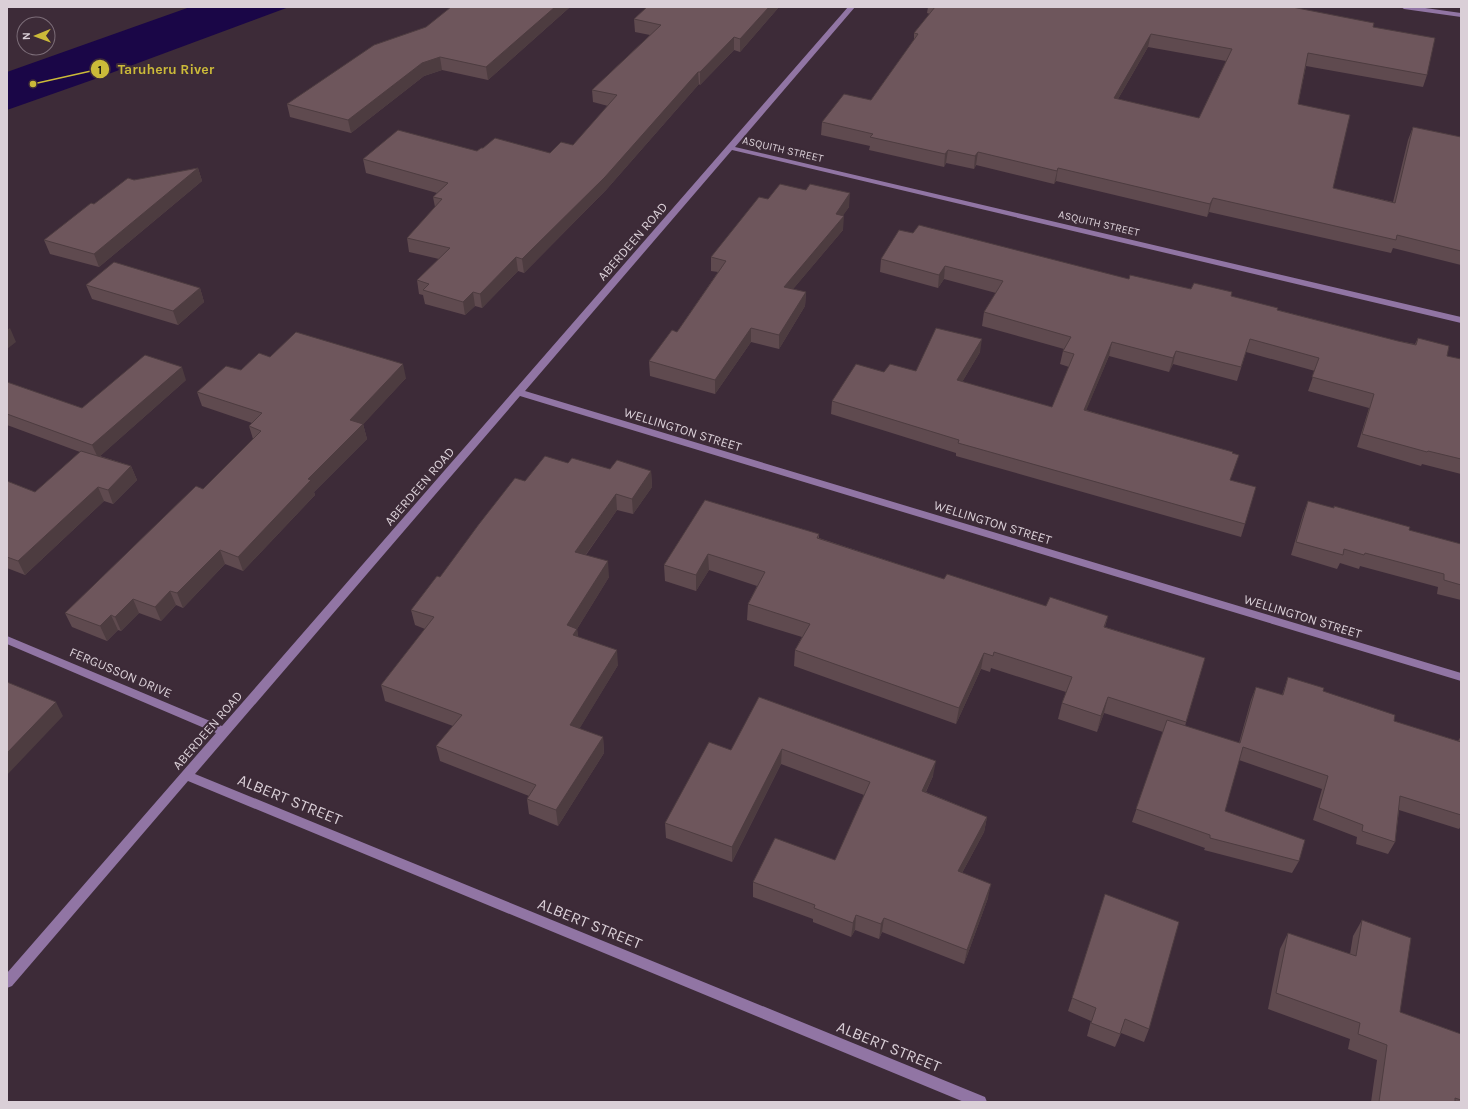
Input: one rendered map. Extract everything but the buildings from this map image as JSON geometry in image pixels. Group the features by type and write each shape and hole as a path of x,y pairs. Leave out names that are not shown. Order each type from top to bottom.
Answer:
{"street":[{"name":"ABERDEEN ROAD","path":"7,982 852,7"},
{"path":"1404,7 1461,15"},
{"name":"ASQUITH STREET","path":"731,148 1461,320"},
{"name":"WELLINGTON STREET","path":"518,392 1461,677"},
{"name":"FERGUSSON DRIVE","path":"7,640 223,731"},
{"name":"ALBERT STREET","path":"186,775 980,1102"}],"shaded area":[{"path":"190,7 289,7 7,110 7,72 52,56 56,56 56,55"}],"place":[{"name":"Taruheru River","path":"33,84"}]}
